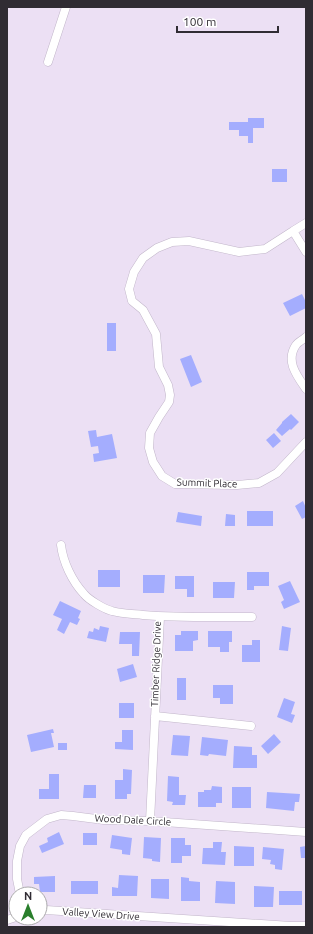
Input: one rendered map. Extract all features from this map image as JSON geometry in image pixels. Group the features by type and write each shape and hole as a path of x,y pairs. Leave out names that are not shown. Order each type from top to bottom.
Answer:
{"street":[{"path":"48,62 66,7"},
{"name":"Summit Place","path":"306,223 265,249 239,252 189,241 172,242 157,248 143,258 134,272 129,289 132,301 143,310 156,334 159,367 170,394 169,402 150,433 149,448 153,462 162,476 175,484 237,485 259,483 277,473 306,442"},
{"path":"293,231 306,252"},
{"path":"306,337 296,344 292,353 291,362 295,372 306,389"},
{"name":"Timber Ridge Drive","path":"61,545 66,564 73,579 84,595 112,611 160,617 150,821"},
{"path":"160,617 252,617"},
{"path":"155,716 251,726"},
{"name":"Wood Dale Circle","path":"18,886 16,878 17,861 20,846 26,835 46,819 64,815 104,820 150,821 306,832"},
{"name":"Valley View Drive","path":"48,910 197,921 306,926"}],"building":[{"path":"248,118 264,118 264,128 253,128 253,143 248,143 248,136 239,136 239,130 229,130 229,122 248,122"},
{"path":"272,169 287,169 287,182 272,182"},
{"path":"302,294 306,302 306,308 290,316 283,303"},
{"path":"107,323 116,323 116,351 107,351"},
{"path":"191,355 202,382 191,387 180,359"},
{"path":"291,414 299,422 282,436 276,430"},
{"path":"96,430 97,437 112,434 117,458 94,462 93,454 99,453 98,446 91,447 88,431"},
{"path":"274,433 281,441 273,448 266,440"},
{"path":"303,501 306,508 306,517 302,519 295,506"},
{"path":"247,511 273,511 273,526 247,526"},
{"path":"178,512 202,516 201,526 176,522"},
{"path":"226,514 235,515 235,526 225,526"},
{"path":"98,570 120,570 120,587 98,587"},
{"path":"247,572 269,572 269,586 254,586 254,590 247,590"},
{"path":"143,575 165,575 164,593 143,593"},
{"path":"175,576 194,576 194,597 187,597 187,589 175,589"},
{"path":"290,581 300,602 284,609 281,602 284,600 278,586"},
{"path":"213,582 235,582 234,598 213,598"},
{"path":"60,601 81,611 78,618 80,619 77,625 70,622 64,634 57,630 62,619 53,615"},
{"path":"100,626 109,628 106,642 87,638 89,631 93,632 94,628 99,630"},
{"path":"282,626 291,628 288,651 279,650"},
{"path":"181,631 198,631 198,640 193,641 193,651 175,651 175,635 181,635"},
{"path":"208,631 232,631 232,642 229,642 229,652 220,652 220,647 208,647"},
{"path":"120,632 140,632 139,656 132,656 132,644 119,644"},
{"path":"252,640 260,640 260,662 242,662 242,645 252,645"},
{"path":"133,664 137,677 120,682 117,669"},
{"path":"177,678 186,678 186,700 177,700"},
{"path":"213,685 233,685 233,704 220,704 220,698 213,698"},
{"path":"284,698 295,702 291,714 295,715 292,723 277,717"},
{"path":"119,703 134,703 134,718 119,718"},
{"path":"53,729 54,733 51,733 54,747 31,752 27,735"},
{"path":"122,730 133,730 133,750 115,749 115,742 122,742"},
{"path":"274,734 281,742 268,754 261,746"},
{"path":"173,735 190,736 188,756 171,755"},
{"path":"202,737 228,740 226,756 209,754 208,756 200,755"},
{"path":"58,743 67,743 67,750 58,750"},
{"path":"234,746 252,747 252,755 257,755 257,768 233,768"},
{"path":"123,769 132,770 131,794 127,794 127,799 115,799 115,780 123,780"},
{"path":"49,774 59,774 59,799 39,799 39,789 49,789"},
{"path":"168,776 179,777 179,795 186,795 185,805 172,805 173,802 167,801"},
{"path":"84,785 96,785 96,798 83,798"},
{"path":"212,786 222,787 222,803 216,803 216,807 198,807 198,792 211,790"},
{"path":"232,787 251,787 251,808 232,808"},
{"path":"267,792 300,794 299,802 295,802 294,811 266,808"},
{"path":"59,832 64,844 42,853 39,846 48,842 47,838"},
{"path":"83,833 97,833 97,845 83,845"},
{"path":"112,835 132,838 130,855 122,854 122,850 110,848"},
{"path":"144,837 161,838 160,862 143,858"},
{"path":"171,838 185,838 185,845 191,845 191,856 182,856 182,863 171,863"},
{"path":"213,842 222,842 221,852 226,852 225,865 202,864 203,848 213,848"},
{"path":"234,846 254,847 254,866 234,866"},
{"path":"306,846 306,858 301,858 300,847"},
{"path":"263,847 284,849 282,870 275,869 275,865 270,864 271,860 262,859"},
{"path":"119,875 138,876 137,896 112,896 112,887 118,888"},
{"path":"55,876 55,892 48,892 48,886 39,886 39,884 34,884 34,877"},
{"path":"181,877 189,878 189,881 200,882 200,901 181,901"},
{"path":"151,879 169,879 169,899 151,898"},
{"path":"71,881 98,881 98,894 71,894"},
{"path":"216,881 235,882 235,904 215,903"},
{"path":"254,886 274,887 273,907 254,907"},
{"path":"279,891 302,891 302,905 279,905"}]}
